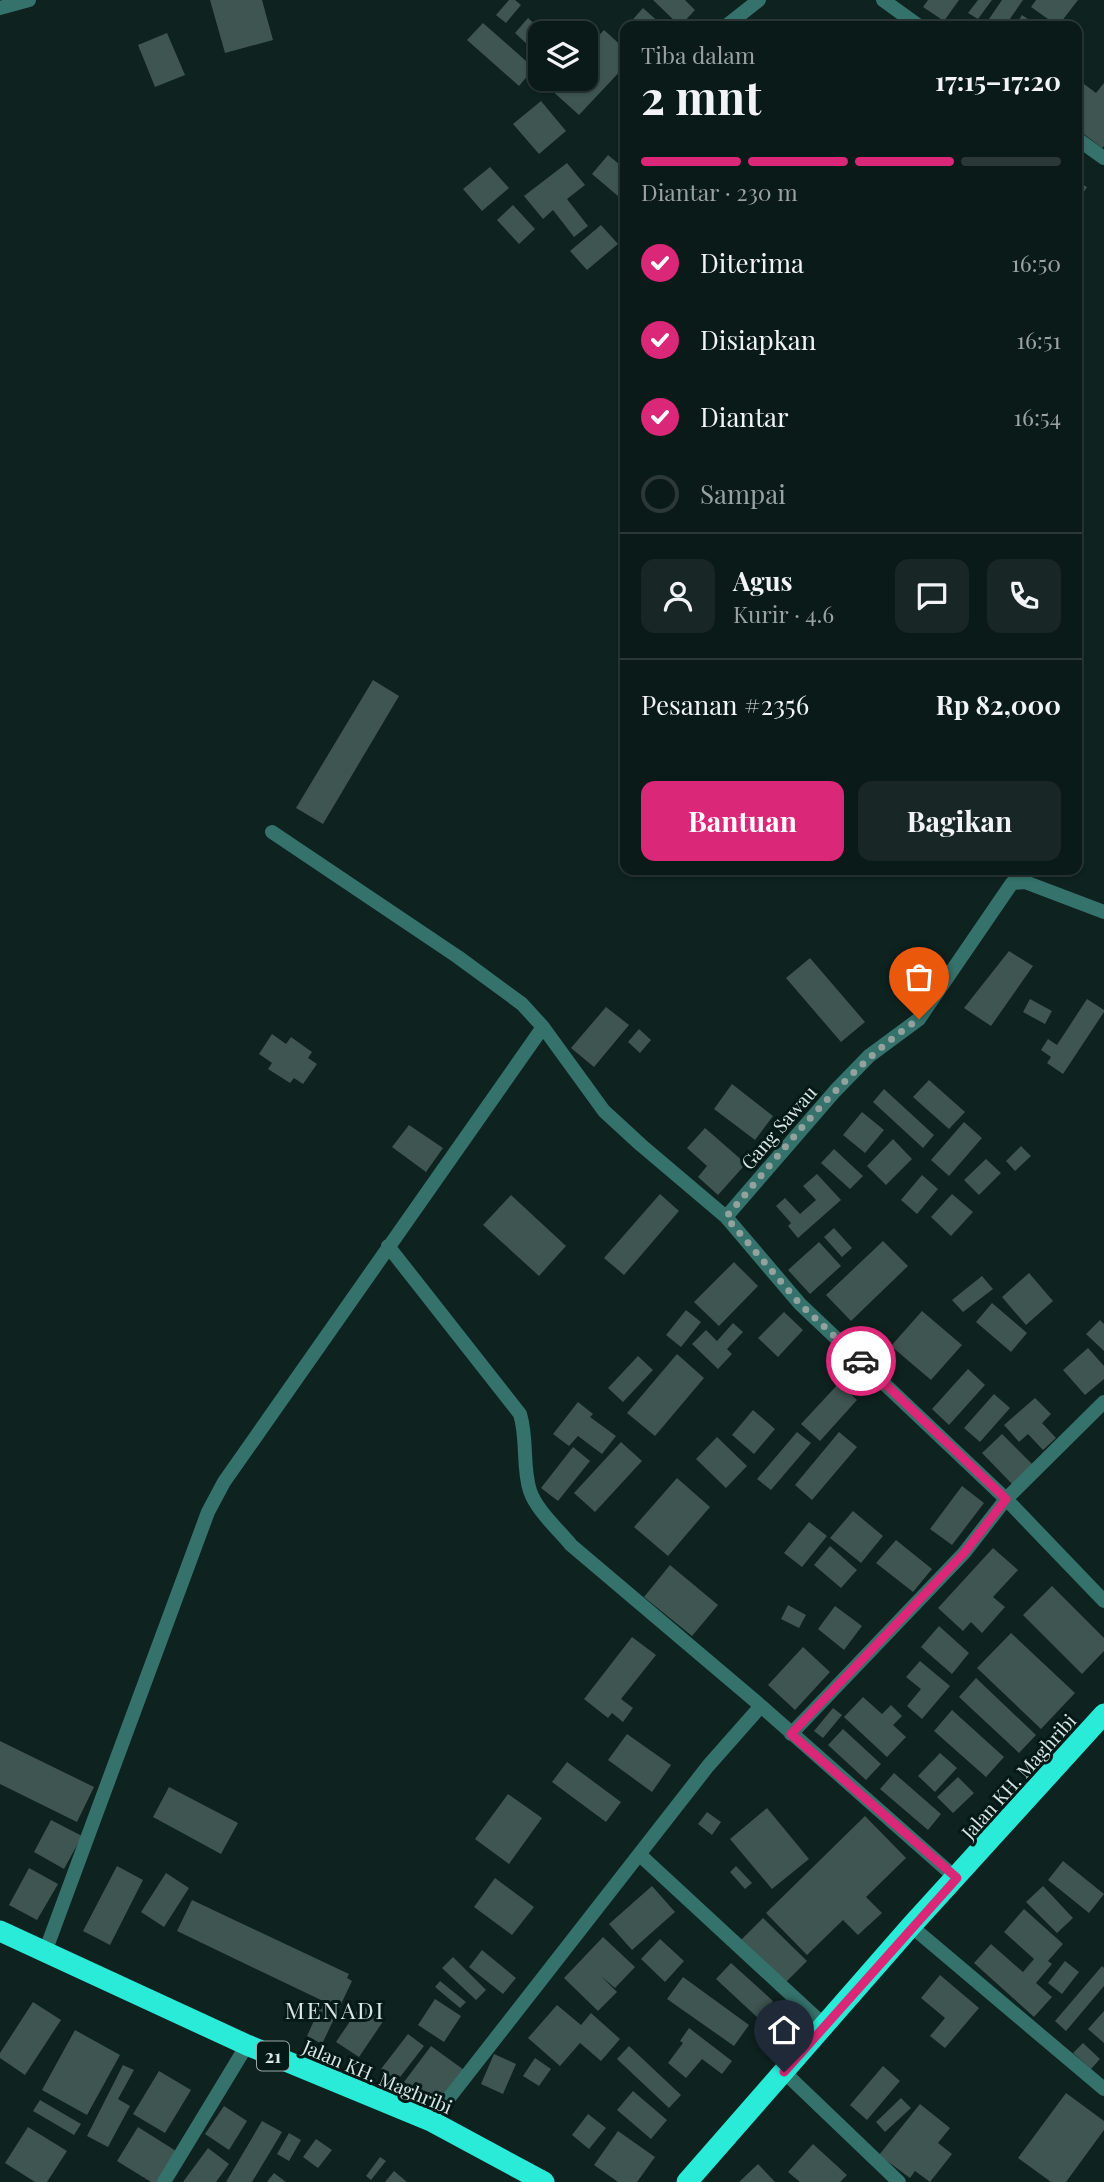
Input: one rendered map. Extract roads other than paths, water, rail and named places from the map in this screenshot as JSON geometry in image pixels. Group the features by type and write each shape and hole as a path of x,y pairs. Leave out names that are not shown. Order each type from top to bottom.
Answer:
{"highway":[{"name":"Jalan KH. Maghribi","path":"687,2182 911,1926 1104,1714"},
{"name":"Jalan KH. Maghribi","path":"0,1931 247,2045 431,2121 544,2182"}],"street":[{"path":"0,8 29,0"},
{"path":"732,21 759,0"},
{"path":"883,0 912,21"},
{"path":"1082,142 1104,158"},
{"path":"272,832 458,957 522,1004 543,1027 604,1111 726,1217 800,1304 1006,1499 1104,1601"},
{"name":"Gang Sawau","path":"726,1217 861,1065 919,1019 1012,884 1025,882 1104,912"},
{"path":"45,1952 208,1512 224,1482 543,1027"},
{"path":"388,1246 520,1414 526,1431 527,1482 531,1495 571,1545 761,1706 957,1878"},
{"path":"791,1734 964,1553 1006,1499 1104,1402"},
{"path":"431,2121 708,1766 761,1706"},
{"path":"640,1855 825,2026"},
{"path":"911,1926 1104,2089"},
{"path":"164,2182 247,2045"},
{"path":"784,2072 899,2182"}],"district":[{"name":"MENADI","path":"335,2009"}]}
